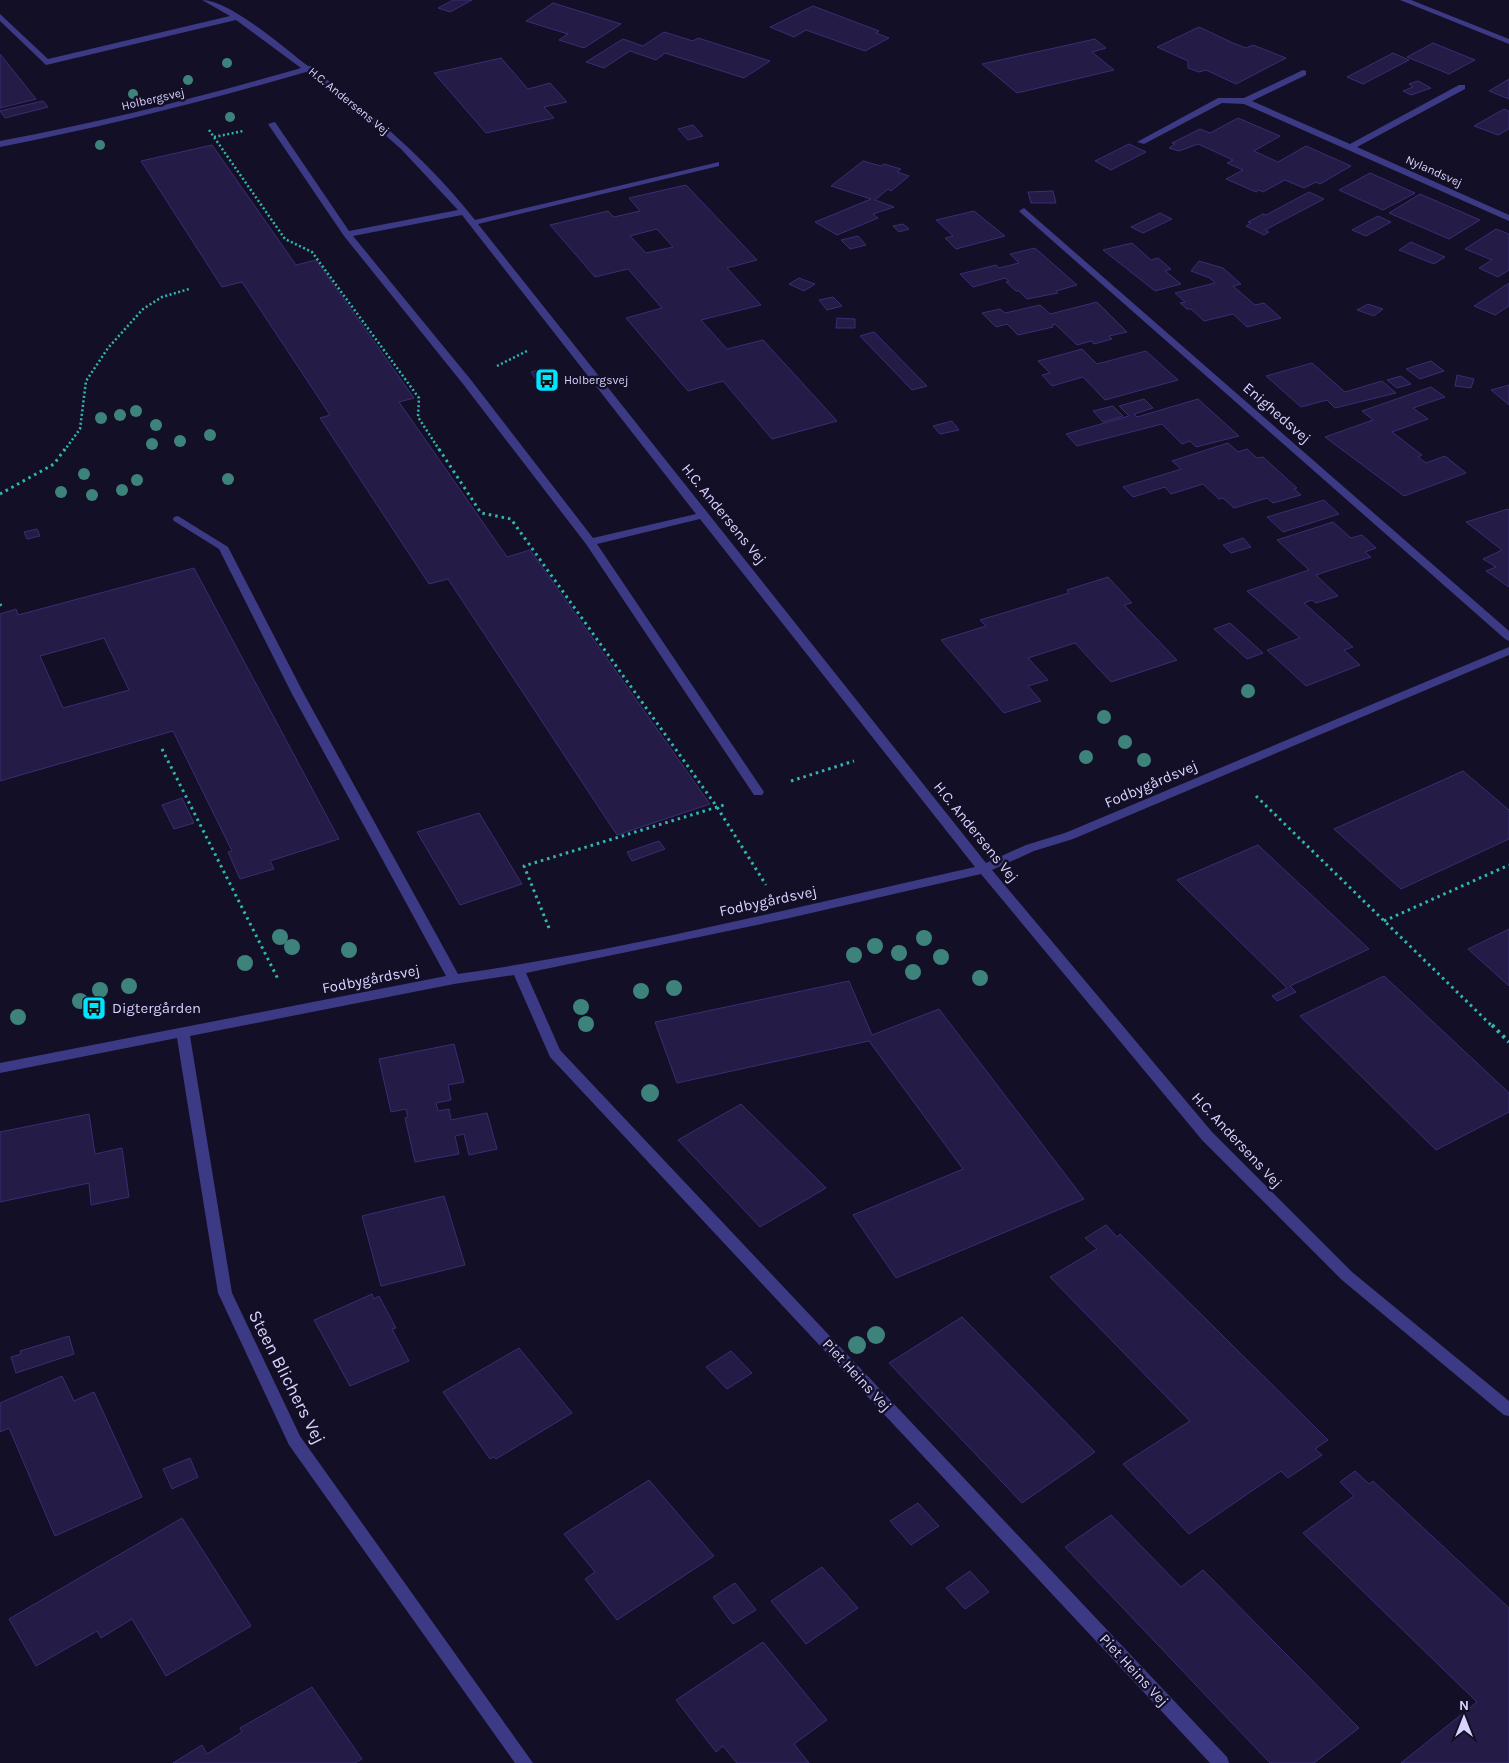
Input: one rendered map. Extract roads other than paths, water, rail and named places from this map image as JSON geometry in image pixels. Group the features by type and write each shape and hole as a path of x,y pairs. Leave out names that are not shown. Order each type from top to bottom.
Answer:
{"street":[{"name":"H.C. Andersens Vej","path":"206,0 238,18 308,68 355,104 404,147 464,212 984,869 1207,1136 1347,1276 1509,1410"},
{"path":"1404,0 1509,42"},
{"path":"0,16 46,62 238,18"},
{"name":"Holbergsvej","path":"0,144 70,131 188,104 308,68"},
{"path":"1141,142 1221,100 1245,101 1302,73"},
{"path":"1349,148 1462,87"},
{"name":"Nylandsvej","path":"1245,101 1509,218"},
{"path":"272,124 347,234 467,382 590,542 758,792"},
{"path":"472,223 716,164"},
{"name":"Enighedsvej","path":"1024,211 1509,637"},
{"path":"347,234 464,212"},
{"path":"590,542 704,515"},
{"path":"178,519 223,546 298,694 454,979"},
{"name":"Fodbygårdsvej","path":"0,1068 454,979 518,970 785,915 984,869 1030,848 1069,836 1509,651"},
{"name":"Piet Heins Vej","path":"518,970 555,1053 1221,1763"},
{"name":"Steen Blichers Vej","path":"183,1033 225,1293 294,1440 525,1763"}],"place":[{"name":"Holbergsvej","path":"547,380"},
{"name":"Digtergården","path":"94,1008"}]}
